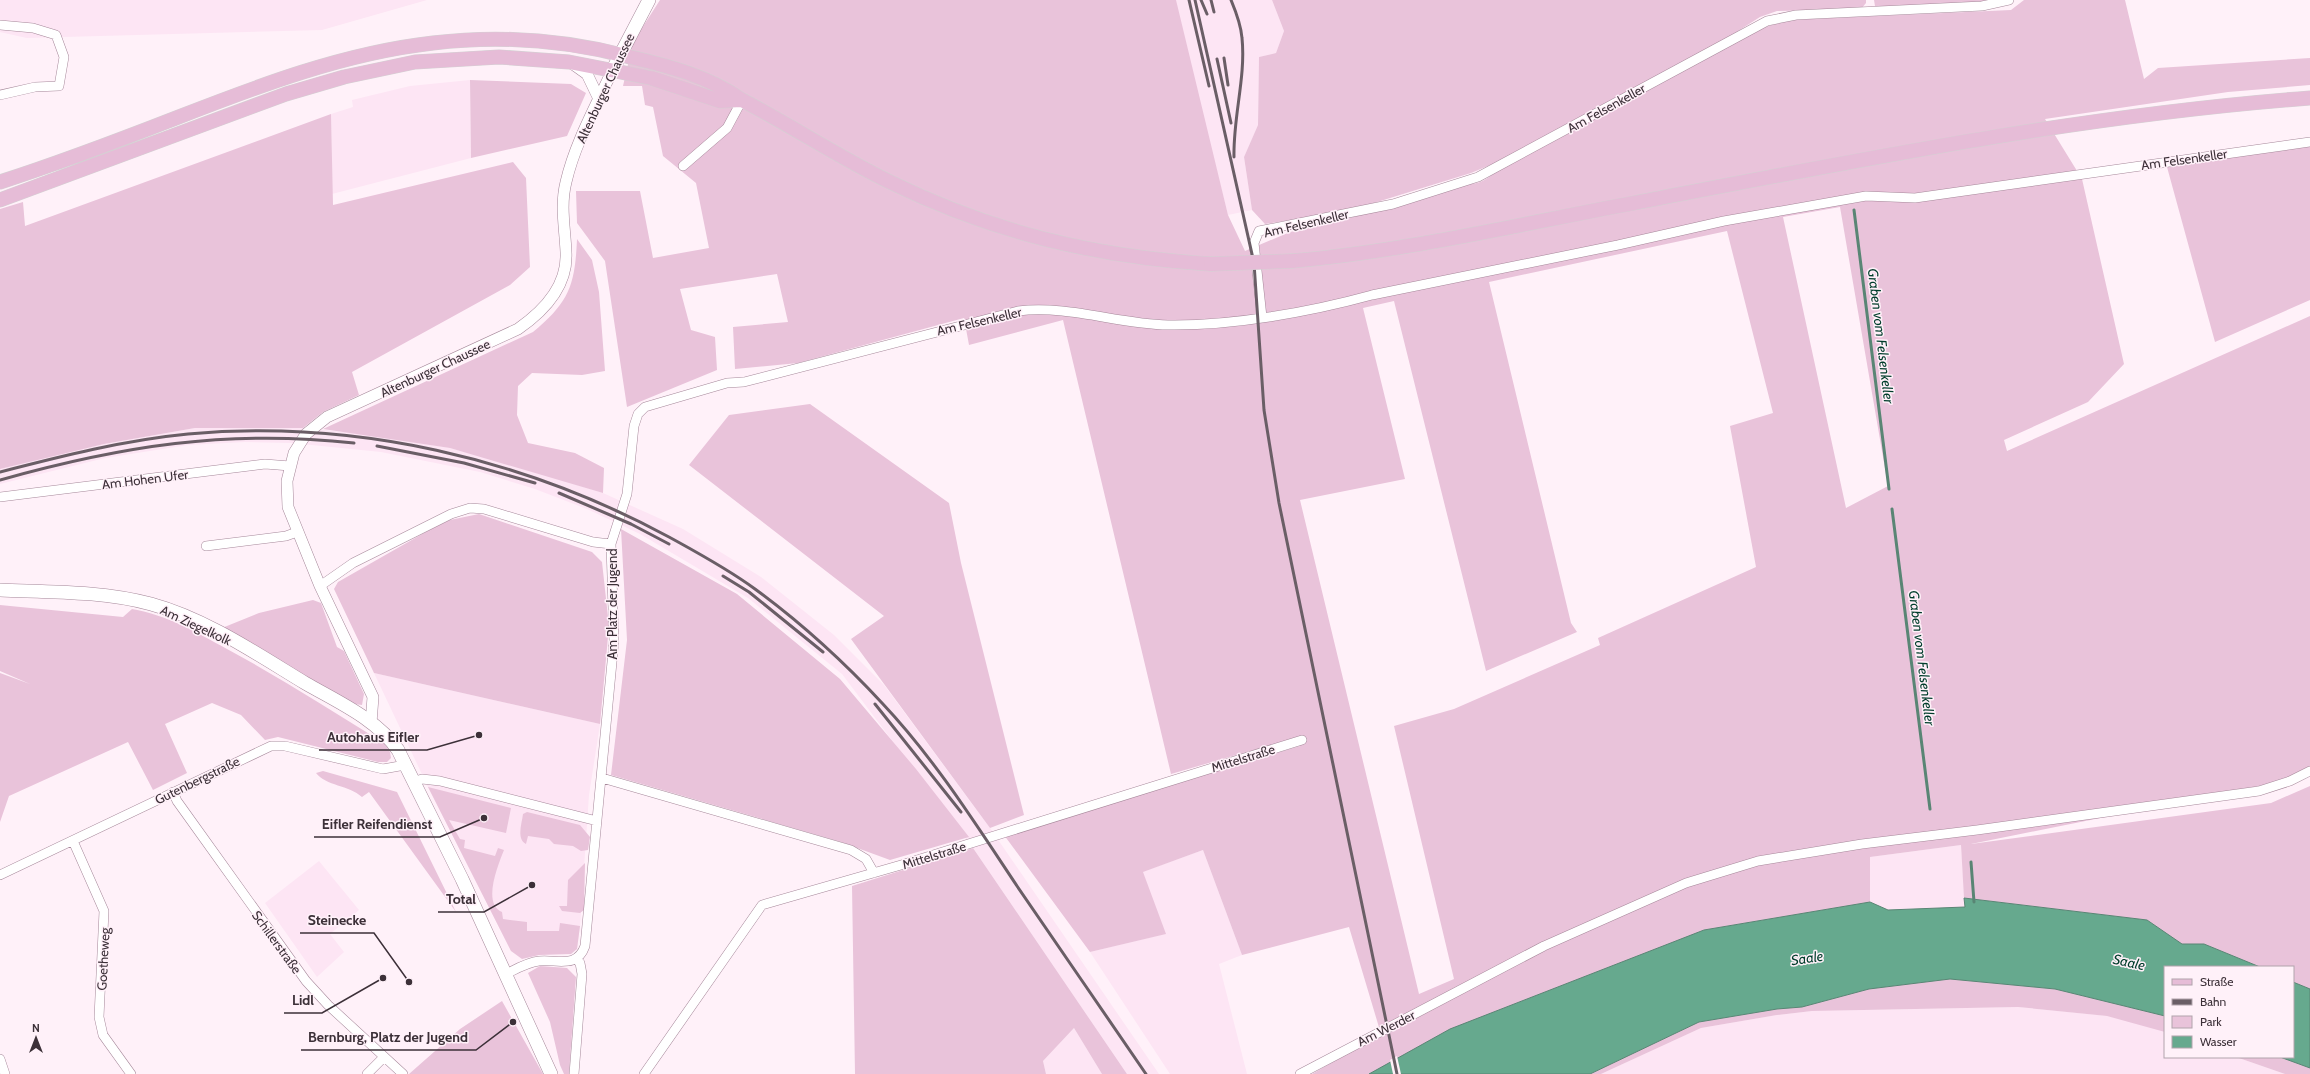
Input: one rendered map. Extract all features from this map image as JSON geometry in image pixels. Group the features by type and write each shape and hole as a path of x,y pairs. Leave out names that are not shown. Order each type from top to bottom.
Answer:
{"main road":[{"name":"Altenburger Chaussee","path":"613,69 649,0"},
{"path":"0,182 260,87 327,66 390,50 433,43 512,40 562,43 620,54 687,72 726,88 742,100 889,181 973,218 1021,234 1076,248 1152,259 1211,264 1292,261 1409,246 1943,144 2052,127 2220,105 2310,98"},
{"path":"0,200 264,102 344,77 415,62 499,57 569,62 613,69 666,82 720,101 742,100"},
{"name":"Am Ziegelkolk","path":"0,590 107,597 162,608 221,635 371,723"},
{"path":"371,723 392,741 405,766 506,974 551,1074"}],"street":[{"name":"Am Felsenkeller","path":"1262,317 1254,243 1257,234 1264,229 1393,204 1478,177 1767,21 1796,14 1870,13 1982,6 2009,0"},
{"path":"0,25 33,28 56,35 64,57 59,86 35,88 0,95"},
{"path":"569,62 587,74 599,100"},
{"name":"Altenburger Chaussee","path":"371,723 373,697 320,586 297,532 286,500 290,466 294,453 306,434 327,417 518,329 543,309 552,297 564,273 566,254 562,208 565,183 613,69"},
{"path":"683,166 727,128 742,100"},
{"name":"Am Felsenkeller","path":"638,414 654,403 720,385 744,382 1018,311 1052,309 1168,325 1262,317 1340,304 1372,295 1618,245 1724,221 1866,196 1915,198 2310,142"},
{"name":"Am Platz der Jugend","path":"576,959 585,946 614,641 611,544 627,494 634,426 638,414"},
{"name":"Am Hohen Ufer","path":"0,497 265,464 290,466"},
{"path":"320,586 335,578 353,563 451,514 470,508 484,509 593,542 611,544"},
{"path":"206,546 286,536 297,532"},
{"name":"Mittelstraße","path":"644,1074 762,905 874,873 1302,740"},
{"name":"Gutenbergstraße","path":"0,875 265,748 277,745 383,769 405,766"},
{"name":"Am Werder","path":"1300,1074 1544,946 1686,882 1758,861 1862,844 1978,830 2259,791 2290,781 2310,771"},
{"path":"602,778 851,850 866,859 874,873"},
{"path":"413,782 422,780 440,781 597,821"},
{"name":"Schillerstraße","path":"173,792 302,975 328,1004 403,1074"},
{"name":"Goetheweg","path":"73,841 104,911 99,1018 101,1030 131,1074"},
{"path":"506,974 539,961 570,962 576,959 580,964 582,974 574,1074"},
{"path":"367,1074 384,1057"},
{"path":"0,1059 5,1074"}],"shaded area":[{"path":"0,0 427,0 322,30 27,38 0,32"},
{"path":"1174,0 1272,0 1284,31 1276,53 1259,57 1258,125 1244,157 1252,210 1228,215"},
{"path":"470,80 471,158 332,194 331,114 353,107 352,100 410,86"},
{"path":"195,428 303,428 357,433 450,448 529,470 603,493 683,529 761,577 834,635 884,685 990,828 1159,1074 1127,1074 973,848 842,674 748,598 640,534 587,509 535,489 480,472 381,452 292,443 245,442 188,445 105,458 0,484 0,469 63,453 104,444"},
{"path":"374,673 600,724 589,795 580,926 577,949 511,951 428,787"},
{"path":"1961,845 1965,907 1888,910 1870,902 1870,857"},
{"path":"1203,850 1242,955 1219,964 1247,1074 1170,1074 1090,952 1165,934 1142,872"},
{"path":"319,861 359,910 330,934 344,952 317,977 265,903"},
{"path":"2018,1007 2108,1016 2145,1025 2164,1032 2164,1058 2239,1058 2285,1074 1601,1074 1701,1028 1777,1015 1812,1011"},
{"path":"1074,1028 1102,1074 1046,1074 1043,1061"}],"green space":[{"path":"660,0 1176,0 1228,215 1245,251 1290,232 1347,219 1465,184 1474,184 1482,181 1496,171 1757,30 1787,20 2011,10 2024,0 2125,0 2144,79 2158,68 2310,58 2310,85 2228,92 2045,119 2082,179 2124,364 2088,402 2004,440 2007,451 2310,316 2310,772 2284,781 1971,844 2271,803 2310,786 2310,989 2294,982 2294,966 2258,966 2204,944 2182,945 2147,920 1964,898 1961,845 1870,857 1870,902 1704,930 1373,1074 1312,1074 1381,1034 1349,927 1242,955 1203,850 1143,872 1166,934 1090,952 1004,835 1300,746 1298,737 1171,774 1063,320 969,345 964,318 798,363 735,369 733,327 788,322 777,274 680,289 691,330 715,337 717,370 627,407 605,261 577,223 576,191 640,191 653,258 709,248 696,183 663,156 653,107 645,105 642,86 623,86 633,42","holes":["1840,207 1888,486 1846,508 1783,217","1727,231 1773,413 1730,426 1756,567 1598,638 1600,645 1454,709 1394,726 1454,979 1419,994 1300,500 1405,479 1363,308 1394,301 1486,671 1577,632 1571,623 1489,282"]},
{"path":"1272,0 1866,0 1866,3 1861,9 1777,11 1760,17 1724,40 1507,158 1471,173 1348,211 1265,224 1252,210 1244,157 1258,125 1259,57 1276,53 1284,31"},
{"path":"1874,0 2004,0 1880,9 1875,6"},
{"path":"470,80 571,84 586,93 567,136 471,158"},
{"path":"331,114 333,205 513,162 526,178 530,267 510,285 352,372 359,395 323,412 303,428 195,428 104,444 0,469 0,209 23,202 25,226"},
{"path":"2310,145 2310,300 2215,342 2167,167"},
{"path":"577,239 592,260 599,292 605,371 582,375 532,373 518,386 517,415 528,443 575,453 604,468 603,493 450,448 323,429 533,332 555,311 568,292 572,281"},
{"path":"810,404 949,503 961,563 1024,815 990,828 851,639 884,616 689,465 729,415"},
{"path":"479,514 592,552 602,562 609,626 600,724 374,673 334,589 338,582 445,521"},
{"path":"621,529 737,594 840,679 916,769 969,837 890,860 841,842 611,775 627,640"},
{"path":"313,600 321,603 337,647 344,651 364,694 362,705 354,704 222,628 259,613"},
{"path":"0,605 123,617 132,609 157,615 204,636 267,671 384,743 390,752 391,758 387,762 378,762 278,737 265,740 241,715 212,703 165,724 187,773 153,790 128,742 9,796 0,822 0,673 30,684 0,671"},
{"path":"323,771 397,792 456,912 369,792 362,797 351,790 326,781 316,773"},
{"path":"428,787 511,808 506,833 449,820 460,839 465,840 464,848 495,856 498,848 504,850 495,874 492,893 493,901 496,908 502,912 503,919 527,922 527,931 559,931 560,923 580,926 577,949 571,954 539,955 522,959 511,951"},
{"path":"527,812 580,825 590,837 588,850 581,851 573,846 554,844 549,839 528,836 526,844 521,838 520,830 523,814"},
{"path":"973,848 1127,1074 1102,1074 1074,1028 1043,1061 1046,1074 855,1074 852,886"},
{"path":"585,863 584,910 580,913 562,911 559,906 567,906 568,880"},
{"path":"540,966 567,968 576,977 569,1074 564,1074 560,1065 550,1022 528,973"},
{"path":"1950,979 2055,989 2164,1016 2164,1032 2107,1016 2018,1007 1812,1011 1777,1015 1701,1028 1601,1074 1590,1074 1699,1022 1777,1009 1802,1007 1869,989"},
{"path":"502,1001 543,1074 409,1074 460,1029"},
{"path":"2239,1058 2283,1058 2310,1068 2310,1074 2285,1074"}],"water":[{"name":"Saale","path":"1964,898 2147,920 2182,944 2204,944 2258,966 2164,966 2164,1016 2055,989 1950,979 1869,989 1802,1007 1777,1009 1699,1022 1590,1074 1369,1074 1450,1029 1704,930 1870,902 1888,910 1965,907"},
{"path":"2294,982 2310,989 2310,1068 2283,1058 2294,1058"}],"pier":[{"path":"1397,1056 1401,1074 1393,1074 1390,1060"}],"waterway":[{"name":"Graben vom Felsenkeller","path":"1854,210 1889,489"},
{"name":"Graben vom Felsenkeller","path":"1892,509 1930,809"},
{"name":"Graben vom Felsenkeller","path":"1971,862 1974,902"}],"railway":[{"path":"1189,0 1209,86"},
{"path":"1195,0 1254,263 1264,410 1279,503 1397,1074"},
{"path":"1201,0 1207,14"},
{"path":"1211,0 1214,12"},
{"path":"1231,0 1241,28 1243,53 1235,127 1234,157"},
{"path":"1224,58 1228,85"},
{"path":"1217,59 1231,123"},
{"path":"0,472 94,449 141,440 188,434 251,431 313,433 375,439 436,450 497,466 556,485 613,509 669,537 734,575 755,589 788,615 852,672 901,724 936,768 986,839 1146,1074"},
{"path":"0,480 89,458 175,444 263,438 308,439 354,443"},
{"path":"377,446 464,463 535,483"},
{"path":"559,493 631,524 669,544"},
{"path":"723,576 749,592 823,652"},
{"path":"875,704 961,812"}],"place":[{"name":"Autohaus Eifler","path":"479,735"},
{"name":"Eifler Reifendienst","path":"484,818"},
{"name":"Total","path":"532,885"},
{"name":"Lidl","path":"383,978"},
{"name":"Steinecke","path":"409,982"},
{"name":"Bernburg, Platz der Jugend","path":"513,1022"}]}
